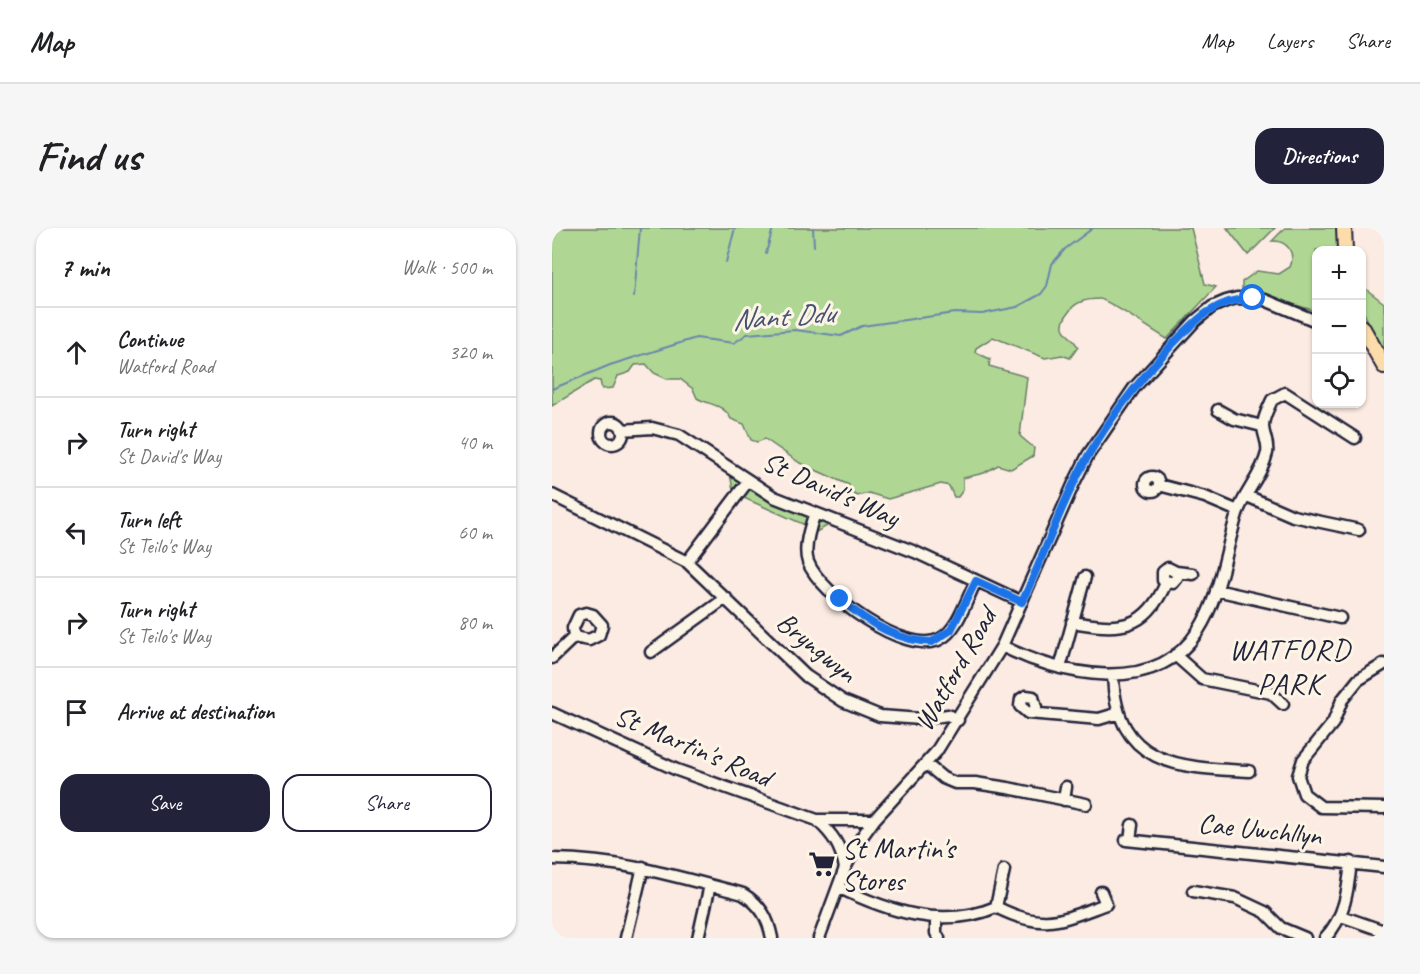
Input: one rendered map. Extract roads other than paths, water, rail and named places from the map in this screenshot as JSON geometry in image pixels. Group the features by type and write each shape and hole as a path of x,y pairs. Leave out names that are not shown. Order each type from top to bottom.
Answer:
{"main road":[{"path":"1344,228 1345,246"},
{"path":"1366,334 1384,366"}],"street":[{"name":"Watford Road","path":"819,938 845,868 874,820 926,764 958,720 1002,646 1061,510 1088,455 1134,388 1195,321 1212,307 1226,301 1253,298 1280,305 1312,318"},
{"path":"1002,646 1031,661 1091,675 1113,675 1148,668 1175,655 1198,631 1216,590 1238,511 1260,471 1267,448 1263,426 1272,400 1285,393 1355,438"},
{"path":"1218,410 1234,419 1263,426"},
{"name":"St David's Way","path":"622,430 665,429 696,445 774,497 915,552 1022,602"},
{"path":"687,562 748,481"},
{"path":"1159,485 1205,497 1238,511"},
{"name":"Bryngwyn","path":"552,495 687,562 806,676 843,701 880,716 912,719 948,715 958,720"},
{"path":"1247,496 1293,516 1359,530"},
{"path":"816,513 806,555 813,571 859,616 891,633 922,642 939,640 951,630 976,581"},
{"path":"1072,622 1106,627 1135,622 1157,603 1166,583 1175,581 1176,572 1193,574"},
{"path":"1060,668 1085,577"},
{"path":"1216,590 1322,609 1340,618"},
{"path":"651,652 726,598"},
{"path":"552,658 574,637"},
{"path":"1175,655 1202,679 1280,697"},
{"path":"1384,664 1358,680 1342,700 1333,723 1304,760 1298,776 1304,794 1321,807 1384,807"},
{"path":"1113,675 1114,694 1119,713 1141,747 1162,761 1185,767 1249,771"},
{"name":"St Martin's Road","path":"552,713 677,770 817,820 874,820"},
{"path":"1031,713 1099,719 1119,713"},
{"path":"926,764 955,783 997,786 1086,804"},
{"path":"1064,800 1066,787"},
{"name":"St Martin's Road","path":"817,820 834,836 842,849 845,868"},
{"name":"Cae Uwchllyn","path":"1132,825 1128,840 1384,867"},
{"path":"552,859 643,867 743,894 756,902 768,920 772,938"},
{"path":"1325,938 1341,916 1351,862"},
{"path":"626,938 643,867"},
{"path":"996,907 1004,870"},
{"path":"698,938 711,885"},
{"path":"837,887 888,908 936,918 966,917 996,907 1015,916 1048,922 1106,904 1101,892"},
{"path":"1193,891 1235,898 1265,912 1281,928 1305,938"},
{"path":"1341,916 1384,931 1383,938"},
{"path":"936,918 939,938"}],"waterway":[{"path":"634,297 640,228"},
{"path":"726,262 735,228"},
{"path":"766,253 773,228"},
{"path":"813,228 814,246"},
{"name":"Nant Ddu","path":"552,389 610,365 696,338 734,343 747,334 795,330 841,336 862,326 955,313 982,314 1017,307 1041,294 1047,286 1052,264 1065,249 1093,228"}],"place":[{"name":"St Martin's Stores","path":"822,864"}],"district":[{"name":"WATFORD PARK","path":"1290,666"}]}
